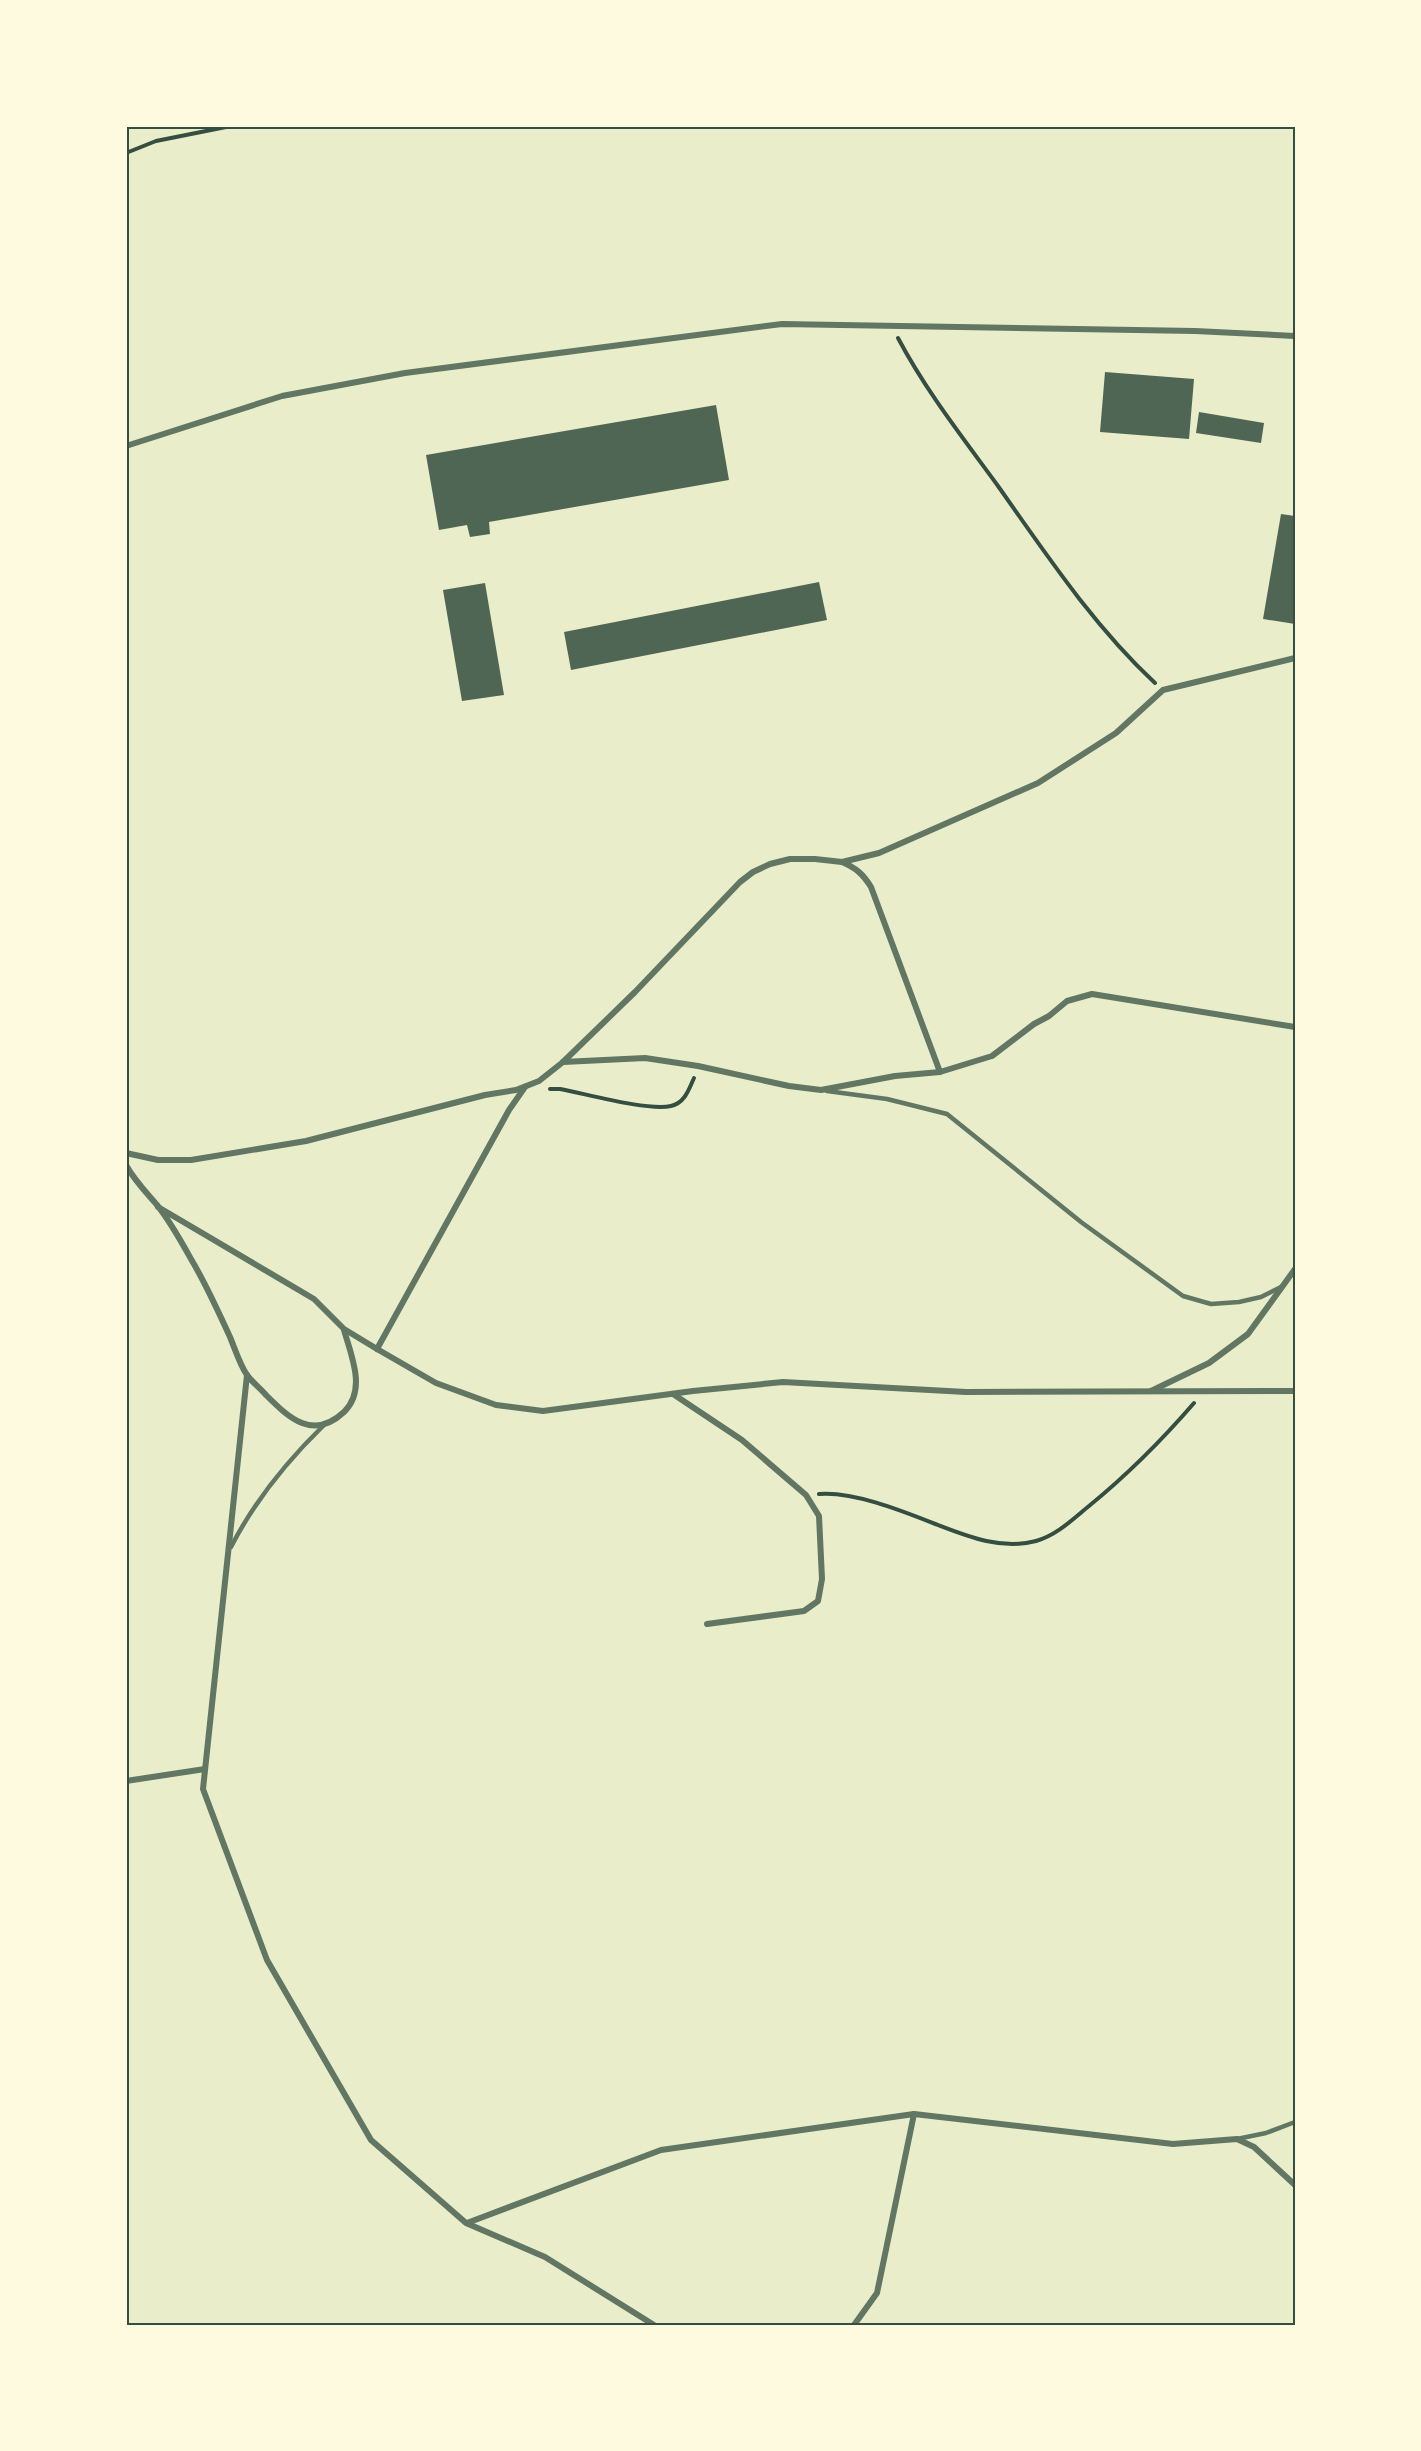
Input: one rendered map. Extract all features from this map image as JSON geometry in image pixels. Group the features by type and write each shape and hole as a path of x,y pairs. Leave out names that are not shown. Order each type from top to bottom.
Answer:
{"street":[{"path":"126,446 282,396 405,373 782,324 891,324 1195,331 1295,336"},
{"path":"126,1153 158,1160 191,1160 306,1141 539,1081 563,1062 635,992 740,882 753,872 770,864 790,859 842,862 879,853 1038,783 1116,733 1163,690 1295,658"},
{"path":"842,862 859,871 871,887 940,1072"},
{"path":"563,1062 645,1058 821,1090 895,1076 940,1072 992,1056 1034,1023 1049,1016 1067,1002 1092,994 1295,1027"},
{"path":"377,1349 509,1110 525,1086"},
{"path":"126,1165 129,1176 159,1207 192,1260 218,1310 247,1375 288,1417 300,1423 313,1425 338,1418 347,1408 356,1385 355,1371 344,1329"},
{"path":"159,1207 314,1299 344,1329 377,1349 436,1383 496,1405 543,1411 783,1382 966,1392 1295,1391"},
{"path":"1148,1393 1209,1363 1248,1334 1295,1269"},
{"path":"247,1375 203,1789 267,1960 371,2140 466,2223 545,2257 654,2325"},
{"path":"673,1394 742,1440 806,1495 819,1516 822,1579 818,1601 804,1611 708,1624"},
{"path":"126,1782 205,1769"},
{"path":"466,2223 662,2150 914,2114 1173,2145 1237,2139 1254,2147 1295,2185"},
{"path":"854,2325 877,2294 914,2114"}],"lane":[{"path":"821,1090 887,1099 947,1114 1081,1222 1183,1296 1211,1304 1239,1302 1261,1297 1284,1285"},
{"path":"228,1552 245,1519 269,1484 296,1452 326,1423"},
{"path":"1237,2139 1266,2133 1295,2122"}],"path":[{"path":"126,153 156,141 231,126"},
{"path":"891,324 913,366 938,404 1075,594 1144,672 1163,690"},
{"path":"548,1089 560,1089 641,1105 672,1106 682,1100 689,1090 698,1066"},
{"path":"806,1495 831,1493 887,1505 978,1541 1006,1544 1036,1541 1064,1527 1122,1479 1204,1392"}],"building":[{"path":"1105,372 1194,379 1189,439 1100,432"},
{"path":"716,405 729,480 489,522 490,534 470,537 467,525 439,530 426,455"},
{"path":"1199,412 1264,423 1261,443 1196,433"},
{"path":"1281,514 1295,516 1295,624 1263,619"},
{"path":"819,582 827,620 571,670 564,632"},
{"path":"485,583 504,695 462,701 443,590"}]}
